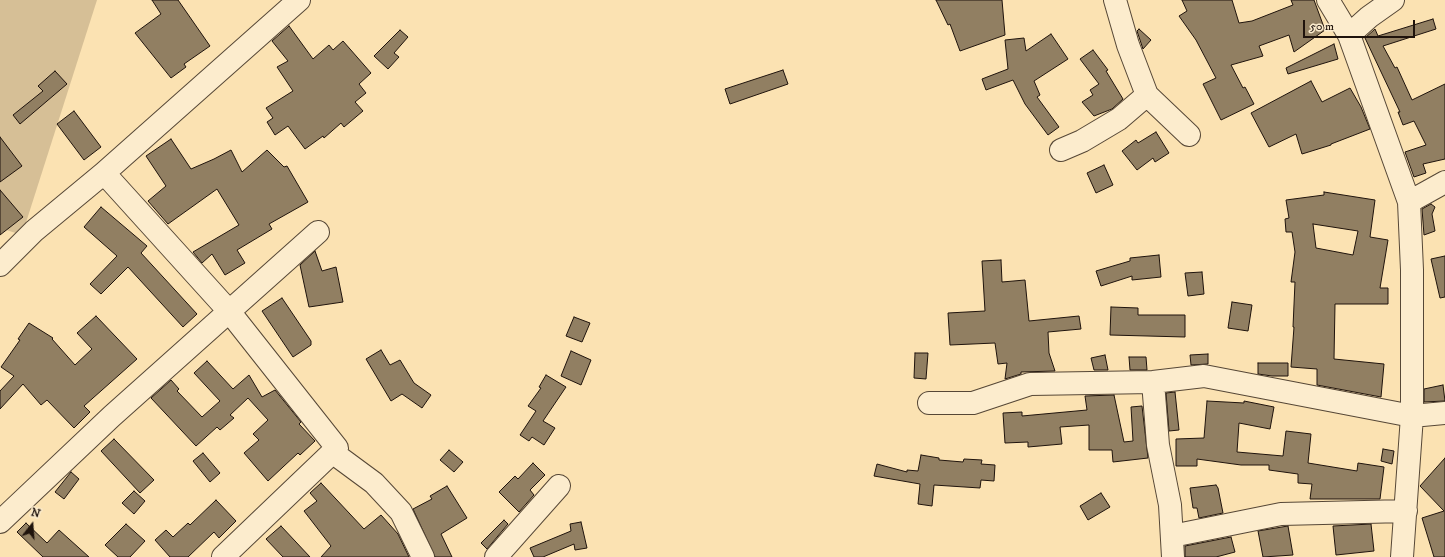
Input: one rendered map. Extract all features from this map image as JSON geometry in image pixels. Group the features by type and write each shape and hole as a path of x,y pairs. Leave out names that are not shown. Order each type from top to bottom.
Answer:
{"street":[{"path":"0,265 34,231 104,173 299,0"},
{"path":"1115,0 1128,45 1147,95 1189,135"},
{"path":"1328,0 1349,35 1409,202 1412,416 1402,557"},
{"path":"1349,35 1369,17 1393,0"},
{"path":"1062,150 1082,141 1119,119 1147,95"},
{"path":"104,173 228,310 337,448 223,557"},
{"path":"1409,202 1445,182"},
{"path":"0,522 112,416 228,310 318,232"},
{"path":"928,403 973,403 1030,384 1153,382 1204,376 1412,416 1445,413"},
{"path":"1153,382 1158,445 1170,505 1173,546 1281,514 1406,511"},
{"path":"332,452 374,483 401,512 423,557"},
{"path":"496,557 559,486"}],"shaded area":[{"path":"0,0 97,0 22,235 0,228"}],"building":[{"path":"152,0 178,0 210,46 184,64 186,67 171,78 135,33 161,14"},
{"path":"936,0 1002,0 1005,35 960,51 950,24 948,25"},
{"path":"1182,0 1232,0 1239,23 1252,21 1293,5 1291,0 1314,0 1325,30 1294,52 1289,35 1259,46 1263,56 1231,65 1243,88 1245,87 1254,104 1221,120 1203,84 1216,78 1196,40 1179,16 1187,11"},
{"path":"1433,19 1436,29 1383,46 1395,68 1397,67 1412,100 1445,84 1445,159 1423,164 1426,173 1414,177 1405,152 1426,145 1414,121 1403,125 1398,112 1400,112 1365,38 1375,29 1378,36"},
{"path":"289,26 313,59 329,45 333,50 343,41 371,73 359,84 366,93 355,102 363,111 344,127 341,123 324,138 323,136 305,149 288,126 275,135 267,122 273,118 266,108 293,91 277,67 288,61 272,41"},
{"path":"1139,29 1151,40 1143,49 1137,31"},
{"path":"400,30 408,37 394,53 399,57 388,69 374,56"},
{"path":"1051,34 1068,59 1034,81 1040,95 1037,97 1059,127 1048,135 1025,104 1013,80 986,90 982,79 1008,69 1005,40 1024,38 1026,51"},
{"path":"1334,44 1338,59 1288,74 1286,68"},
{"path":"1093,50 1108,70 1106,71 1123,99 1112,109 1094,116 1082,102 1093,95 1090,90 1099,84 1080,59"},
{"path":"783,70 788,84 730,104 725,89"},
{"path":"55,71 67,84 20,124 13,115 43,91 38,86"},
{"path":"1311,81 1322,102 1350,88 1361,107 1370,129 1331,145 1302,154 1296,134 1269,147 1251,113"},
{"path":"74,111 101,147 84,160 57,124"},
{"path":"1156,132 1169,153 1155,162 1153,158 1137,170 1122,151 1136,140 1138,143"},
{"path":"0,137 22,166 0,182"},
{"path":"171,139 191,169 231,150 242,172 267,150 284,167 287,166 308,202 269,224 272,229 237,250 245,263 225,275 212,254 202,263 193,252 239,225 217,189 168,224 148,201 166,186 146,156"},
{"path":"1104,165 1113,185 1096,193 1087,173"},
{"path":"0,190 23,217 0,235"},
{"path":"1324,192 1375,200 1370,237 1388,240 1380,288 1388,288 1388,304 1335,304 1334,359 1384,364 1381,397 1317,385 1317,369 1291,367 1295,282 1291,282 1295,252 1292,232 1286,232 1285,219 1289,218 1286,200 1324,195","holes":["1313,224 1358,231 1353,255 1316,248"]},
{"path":"1431,204 1435,207 1432,214 1435,231 1424,235 1422,209"},
{"path":"101,207 147,246 141,253 197,314 183,327 128,267 101,294 90,284 117,256 84,227"},
{"path":"315,251 322,271 336,267 343,302 309,307 300,265"},
{"path":"1159,255 1161,277 1132,280 1132,276 1101,286 1096,271 1130,261 1130,258"},
{"path":"1445,256 1445,297 1440,298 1431,259"},
{"path":"1001,260 1002,282 1025,280 1029,321 1079,316 1081,329 1048,332 1049,353 1055,371 1021,372 1021,374 1005,379 1007,363 998,364 995,343 950,345 948,313 985,311 982,261"},
{"path":"1202,272 1204,294 1188,296 1185,273"},
{"path":"282,298 311,341 311,345 293,357 262,311"},
{"path":"1232,302 1252,305 1248,331 1228,328"},
{"path":"1111,307 1138,308 1138,315 1185,315 1185,337 1110,335"},
{"path":"96,316 137,359 84,406 90,412 74,428 47,400 41,405 23,384 0,409 0,391 14,376 1,367 20,340 18,339 29,323 53,338 52,339 75,365 92,349 77,333"},
{"path":"574,317 590,323 582,342 566,336"},
{"path":"381,350 390,365 400,360 414,383 431,395 422,408 402,394 391,401 366,359"},
{"path":"571,351 591,360 581,385 561,376"},
{"path":"915,353 928,353 926,379 914,378"},
{"path":"1208,354 1208,364 1191,365 1190,355"},
{"path":"1105,355 1108,370 1094,370 1091,358"},
{"path":"1129,357 1146,357 1147,370 1130,370"},
{"path":"207,361 233,389 249,375 262,397 275,390 301,422 299,424 315,441 300,455 298,453 268,481 244,453 259,440 253,434 268,420 248,398 230,415 234,418 220,430 217,427 196,446 151,398 171,380 179,389 177,391 202,417 220,401 194,373"},
{"path":"1258,363 1288,363 1288,376 1258,374"},
{"path":"546,375 566,387 543,421 555,428 544,445 532,437 529,441 520,435 536,411 528,406 541,388 539,387"},
{"path":"1443,385 1445,401 1424,402 1424,389"},
{"path":"1175,392 1179,430 1169,431 1166,393"},
{"path":"1114,395 1124,442 1133,441 1131,407 1142,406 1148,458 1113,462 1112,450 1089,450 1089,425 1060,427 1062,444 1028,447 1028,442 1005,443 1003,413 1022,412 1022,416 1087,410 1085,396"},
{"path":"1207,401 1244,403 1244,401 1274,407 1270,429 1239,423 1237,452 1283,456 1286,431 1311,434 1308,463 1357,471 1358,463 1384,467 1380,499 1310,499 1312,484 1298,483 1298,474 1269,470 1269,465 1241,465 1197,459 1197,466 1176,466 1176,439 1204,438"},
{"path":"114,439 154,480 140,493 101,451"},
{"path":"1383,449 1394,451 1392,464 1381,461"},
{"path":"449,450 463,462 454,472 440,460"},
{"path":"203,453 220,473 210,482 193,461"},
{"path":"921,455 939,458 939,460 963,462 964,459 982,460 981,464 995,465 994,481 981,480 980,488 934,485 932,506 918,504 920,484 874,476 877,464 907,472 907,470 918,471"},
{"path":"1445,458 1445,557 1434,557 1422,518 1444,511 1420,486"},
{"path":"533,463 545,475 530,490 534,495 519,512 499,492 515,476 518,479"},
{"path":"71,472 79,479 64,499 55,492"},
{"path":"321,483 364,529 381,515 398,534 409,557 321,557 331,546 304,511 317,501 310,493"},
{"path":"1216,485 1218,488 1223,513 1199,518 1197,508 1193,508 1190,488"},
{"path":"447,486 467,518 441,534 452,557 435,557 413,509 432,499 430,496"},
{"path":"134,491 145,501 134,514 122,503"},
{"path":"1101,493 1110,507 1088,520 1080,506"},
{"path":"216,500 236,521 219,538 214,532 188,557 170,557 155,540 166,530 173,537 188,523 190,525"},
{"path":"504,520 508,524 487,549 481,543"},
{"path":"581,522 587,548 575,550 574,544 543,557 534,557 530,548 571,531 570,524"},
{"path":"26,523 47,543 59,530 89,557 43,557 17,532"},
{"path":"126,524 145,541 130,557 118,557 105,545"},
{"path":"1371,524 1374,551 1336,555 1333,526"},
{"path":"281,526 310,557 283,557 266,539"},
{"path":"1288,526 1293,555 1263,557 1258,531"},
{"path":"1231,537 1235,552 1216,557 1185,557 1185,546"}]}
